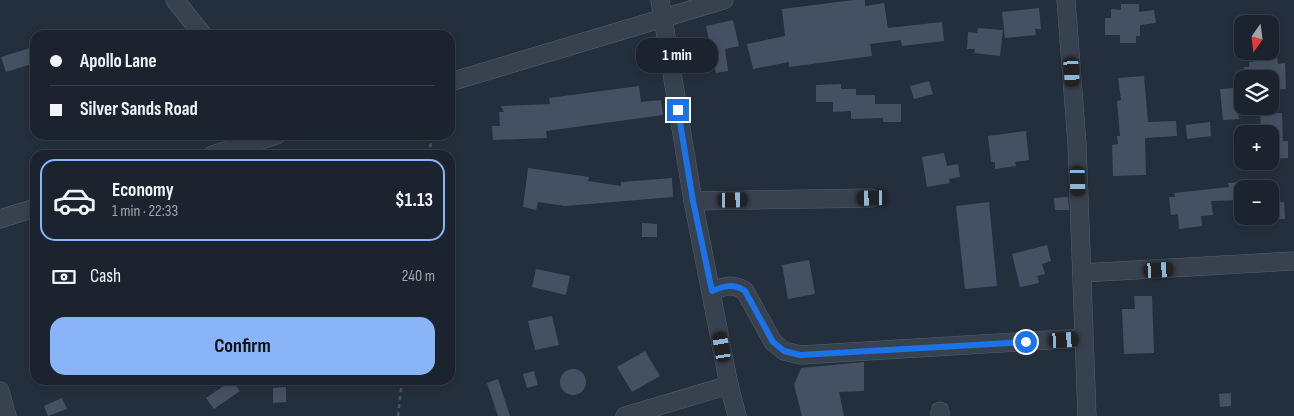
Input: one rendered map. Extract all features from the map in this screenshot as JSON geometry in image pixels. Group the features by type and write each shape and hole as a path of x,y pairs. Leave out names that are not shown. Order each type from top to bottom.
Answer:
{"street":[{"path":"175,0 199,30"},
{"path":"660,0 693,201 729,385 737,416"},
{"path":"455,80 724,0"},
{"path":"1066,0 1077,144 1082,273 1082,338 1087,416"},
{"path":"227,150 256,140"},
{"path":"693,201 872,198"},
{"path":"0,219 30,210"},
{"path":"1082,273 1294,261"},
{"path":"712,291 726,285 738,286 745,291 773,342 784,351 800,355 1082,338"},
{"path":"625,416 729,385"},
{"path":"0,391 7,416"}],"path":[{"path":"398,416 401,385"}],"building":[{"path":"865,0 865,6 884,3 888,28 942,22 944,41 902,46 901,40 870,44 872,56 789,67 789,62 753,69 747,44 785,36 782,9"},
{"path":"1121,4 1139,4 1139,12 1154,10 1156,23 1140,25 1140,36 1136,36 1136,43 1120,43 1120,35 1105,35 1105,18 1111,18 1111,9 1121,10"},
{"path":"1039,8 1041,29 1035,29 1036,35 1005,38 1002,12"},
{"path":"733,20 739,46 725,49 728,71 716,73 706,26"},
{"path":"978,28 1003,30 1000,56 974,53 975,49 967,49 968,32 977,33"},
{"path":"30,48 30,65 6,72 1,57"},
{"path":"1278,60 1278,64 1285,63 1286,89 1279,89 1279,70 1244,70 1244,67 1249,67 1249,62"},
{"path":"1144,76 1148,122 1176,121 1177,136 1145,138 1146,175 1113,176 1112,145 1118,144 1117,136 1120,136 1117,101 1121,100 1118,78"},
{"path":"929,81 933,94 914,99 910,86"},
{"path":"841,84 841,89 856,89 856,95 875,95 875,104 901,104 901,122 883,122 883,118 851,119 851,111 833,112 833,102 816,102 816,85"},
{"path":"639,86 641,102 661,100 663,115 546,131 547,138 493,140 492,126 500,126 499,112 504,112 501,106 550,104 549,98"},
{"path":"1234,88 1234,115 1239,115 1239,119 1223,120 1220,89"},
{"path":"1279,113 1282,113 1283,141 1288,141 1288,158 1279,158 1279,125 1261,125 1260,115 1279,115"},
{"path":"1210,122 1211,136 1187,139 1186,125"},
{"path":"1026,131 1029,160 1015,162 1016,166 995,169 995,162 991,162 988,136"},
{"path":"944,153 947,166 958,164 960,177 949,179 950,183 927,187 922,157"},
{"path":"528,168 589,177 588,181 621,186 621,182 672,178 673,197 565,206 538,202 536,210 523,207"},
{"path":"1228,183 1234,183 1234,200 1211,201 1213,215 1201,216 1202,226 1179,229 1178,214 1171,215 1169,197 1175,197 1174,193 1229,187"},
{"path":"1068,197 1069,210 1055,210 1054,198"},
{"path":"989,202 997,286 965,289 956,206"},
{"path":"1279,202 1284,202 1285,219 1279,219"},
{"path":"642,223 657,224 657,237 642,237"},
{"path":"1047,245 1051,261 1042,264 1045,274 1037,276 1039,283 1020,287 1012,254"},
{"path":"809,260 815,294 788,299 782,265"},
{"path":"536,269 570,276 566,295 532,287"},
{"path":"1134,296 1152,296 1154,353 1124,354 1122,309 1135,309"},
{"path":"552,316 559,345 535,350 528,321"},
{"path":"645,351 660,376 632,392 617,367"},
{"path":"864,362 864,391 839,392 844,416 802,416 794,385 801,368"},
{"path":"573,369 582,373 586,382 582,391 573,395 564,391 560,382 564,373"},
{"path":"534,371 538,385 527,388 523,374"},
{"path":"498,379 510,416 498,416 487,383"},
{"path":"225,385 236,385 240,391 214,409 206,398"},
{"path":"286,387 286,402 273,403 273,388"},
{"path":"1231,393 1231,406 1220,407 1219,394"},
{"path":"62,398 67,409 48,416 44,406"}],"route":[{"path":"678,110 693,201 712,291 726,285 738,286 745,291 773,342 784,351 800,355 1026,342"}]}
